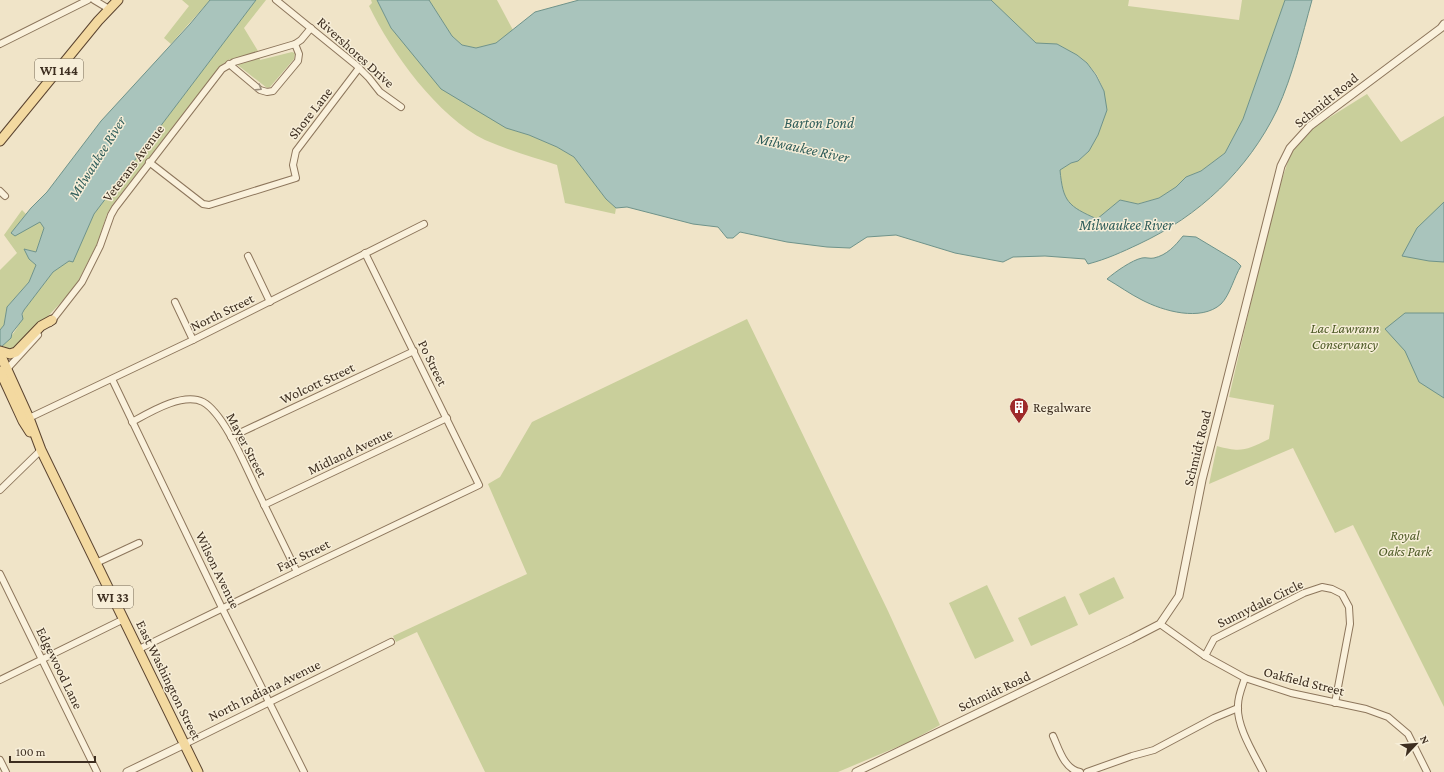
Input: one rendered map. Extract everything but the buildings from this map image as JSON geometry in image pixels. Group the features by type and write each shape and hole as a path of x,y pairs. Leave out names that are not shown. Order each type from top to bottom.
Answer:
{"main road":[{"name":"WI 144","path":"0,140 118,0"},
{"path":"0,352 10,354 16,352 41,326 52,320"},
{"name":"East Washington Street","path":"0,352 2,372 23,420 41,450 198,772"},
{"name":"East Washington Street","path":"2,372 29,418 41,450"}],"street":[{"path":"0,36 2,43 88,0"},
{"path":"94,0 109,9"},
{"name":"Rivershores Drive","path":"276,0 359,68 380,92 401,107"},
{"name":"Schmidt Road","path":"861,771 1160,624 1179,596 1202,480 1281,166 1290,148 1310,126 1335,106 1385,71 1441,28 1444,24"},
{"name":"Veterans Avenue","path":"2,372 52,320 82,282 92,263 115,208 222,69 229,64 295,44 301,40 311,28"},
{"path":"229,64 260,90 267,92 273,91 298,61 299,54 295,44"},
{"name":"Shore Lane","path":"149,162 203,204 209,205 296,178 294,166 296,150 359,68"},
{"path":"0,192 5,196"},
{"name":"North Street","path":"29,418 193,340 424,224"},
{"name":"Po Street","path":"365,253 479,485"},
{"path":"248,256 270,302"},
{"path":"175,302 193,340"},
{"name":"Wolcott Street","path":"231,437 414,351"},
{"name":"Wilson Avenue","path":"112,379 222,608 304,772"},
{"name":"Mayer Street","path":"132,422 161,407 186,399 203,402 216,413 231,437 296,572"},
{"name":"Midland Avenue","path":"264,505 447,418"},
{"path":"0,490 41,450"},
{"name":"Fair Street","path":"139,649 479,485"},
{"path":"96,563 139,543"},
{"name":"Edgewood Lane","path":"0,574 97,772"},
{"name":"Sunnydale Circle","path":"1205,656 1214,639 1304,593 1322,587 1332,588 1342,594 1349,607 1350,624 1335,702"},
{"path":"0,680 124,619"},
{"name":"Oakfield Street","path":"1160,624 1205,656 1245,678 1292,693 1366,709 1388,717 1408,734 1427,772"},
{"name":"North Indiana Avenue","path":"127,772 390,642"},
{"path":"1245,678 1238,708 1242,730 1263,772"},
{"path":"1087,772 1154,750 1214,718 1238,708"},
{"path":"1053,736 1064,759 1071,769 1080,772"},
{"path":"0,760 4,770"}],"green space":[{"path":"182,0 210,0 171,44 164,38 189,6"},
{"path":"256,0 266,0 244,28 258,51 260,60 292,52 295,53 294,59 270,87 267,88 230,59 220,66 113,204 107,214 98,242 78,281 67,296 20,346 10,350 7,349 2,345 7,342 15,331 21,321 24,310 53,272 69,261 73,261 94,214"},
{"path":"371,0 377,0 391,28 506,128 529,135 557,147 574,157 606,199 616,208 615,214 565,203 557,165 485,140 467,130 450,116 433,100 403,63 378,24 369,6 372,3"},
{"path":"429,0 497,0 513,30 496,43 476,48 462,45 452,36"},
{"path":"991,0 1129,0 1128,6 1239,20 1242,0 1285,0 1243,119 1225,153 1201,171 1186,177 1176,187 1159,198 1137,204 1120,200 1097,219 1073,206 1065,197 1060,170 1071,163 1078,161 1089,151 1098,135 1102,124 1104,91 1097,75 1087,63 1077,55 1057,44 1036,44"},
{"name":"Lac Lawrann Conservancy","path":"1367,94 1401,142 1444,116 1444,707 1353,525 1335,533 1293,448 1209,484 1217,446 1238,450 1255,446 1269,439 1274,405 1229,397 1275,199 1291,153 1311,129"},
{"path":"22,210 26,214 11,233 40,222 44,228 36,252 25,249 29,259 36,265 29,282 7,307 4,325 0,330 0,270 17,253 4,235"},
{"path":"747,319 888,611 940,725 909,742 838,772 485,772 417,632 396,642 393,636 527,574 488,484 500,477 532,422"},
{"path":"1114,577 1124,598 1089,615 1079,594"},
{"path":"987,585 1014,641 975,659 949,603"},
{"path":"1065,596 1078,625 1031,646 1018,618"}],"water":[{"name":"Milwaukee River","path":"210,0 256,0 94,214 73,262 69,261 53,272 24,310 22,314 23,319 12,333 11,338 0,348 0,330 4,325 7,307 29,282 36,265 29,259 24,249 36,252 44,228 40,222 15,236 11,233 31,208 47,192 101,121 190,24"},
{"name":"Barton Pond","path":"377,0 429,0 452,36 462,45 476,48 496,43 535,12 579,0 991,0 1036,43 1057,44 1077,55 1087,63 1096,75 1104,91 1107,110 1098,135 1089,151 1078,161 1071,163 1060,170 1063,189 1069,202 1079,210 1097,219 1120,200 1138,204 1159,198 1176,187 1186,177 1201,171 1225,153 1243,119 1285,0 1312,0 1301,41 1283,97 1265,132 1252,152 1236,171 1220,189 1182,220 1161,233 1120,253 1088,264 1085,259 1045,256 1013,257 1003,262 955,253 896,235 867,237 850,248 787,242 740,232 733,238 727,238 718,227 693,224 627,207 616,208 606,199 574,157 557,147 529,135 506,128 441,89 391,28"},
{"path":"1444,202 1444,262 1402,256 1417,228"},
{"path":"1183,236 1196,237 1236,261 1241,266 1224,300 1213,309 1203,313 1193,314 1160,308 1142,300 1107,279 1133,261 1163,255 1174,247"},
{"path":"1405,313 1444,313 1444,398 1419,382 1405,351 1385,329"}],"place":[{"name":"Regalware","path":"1019,424"}],"park label":[{"name":"Royal Oaks Park","path":"1405,544"}]}
